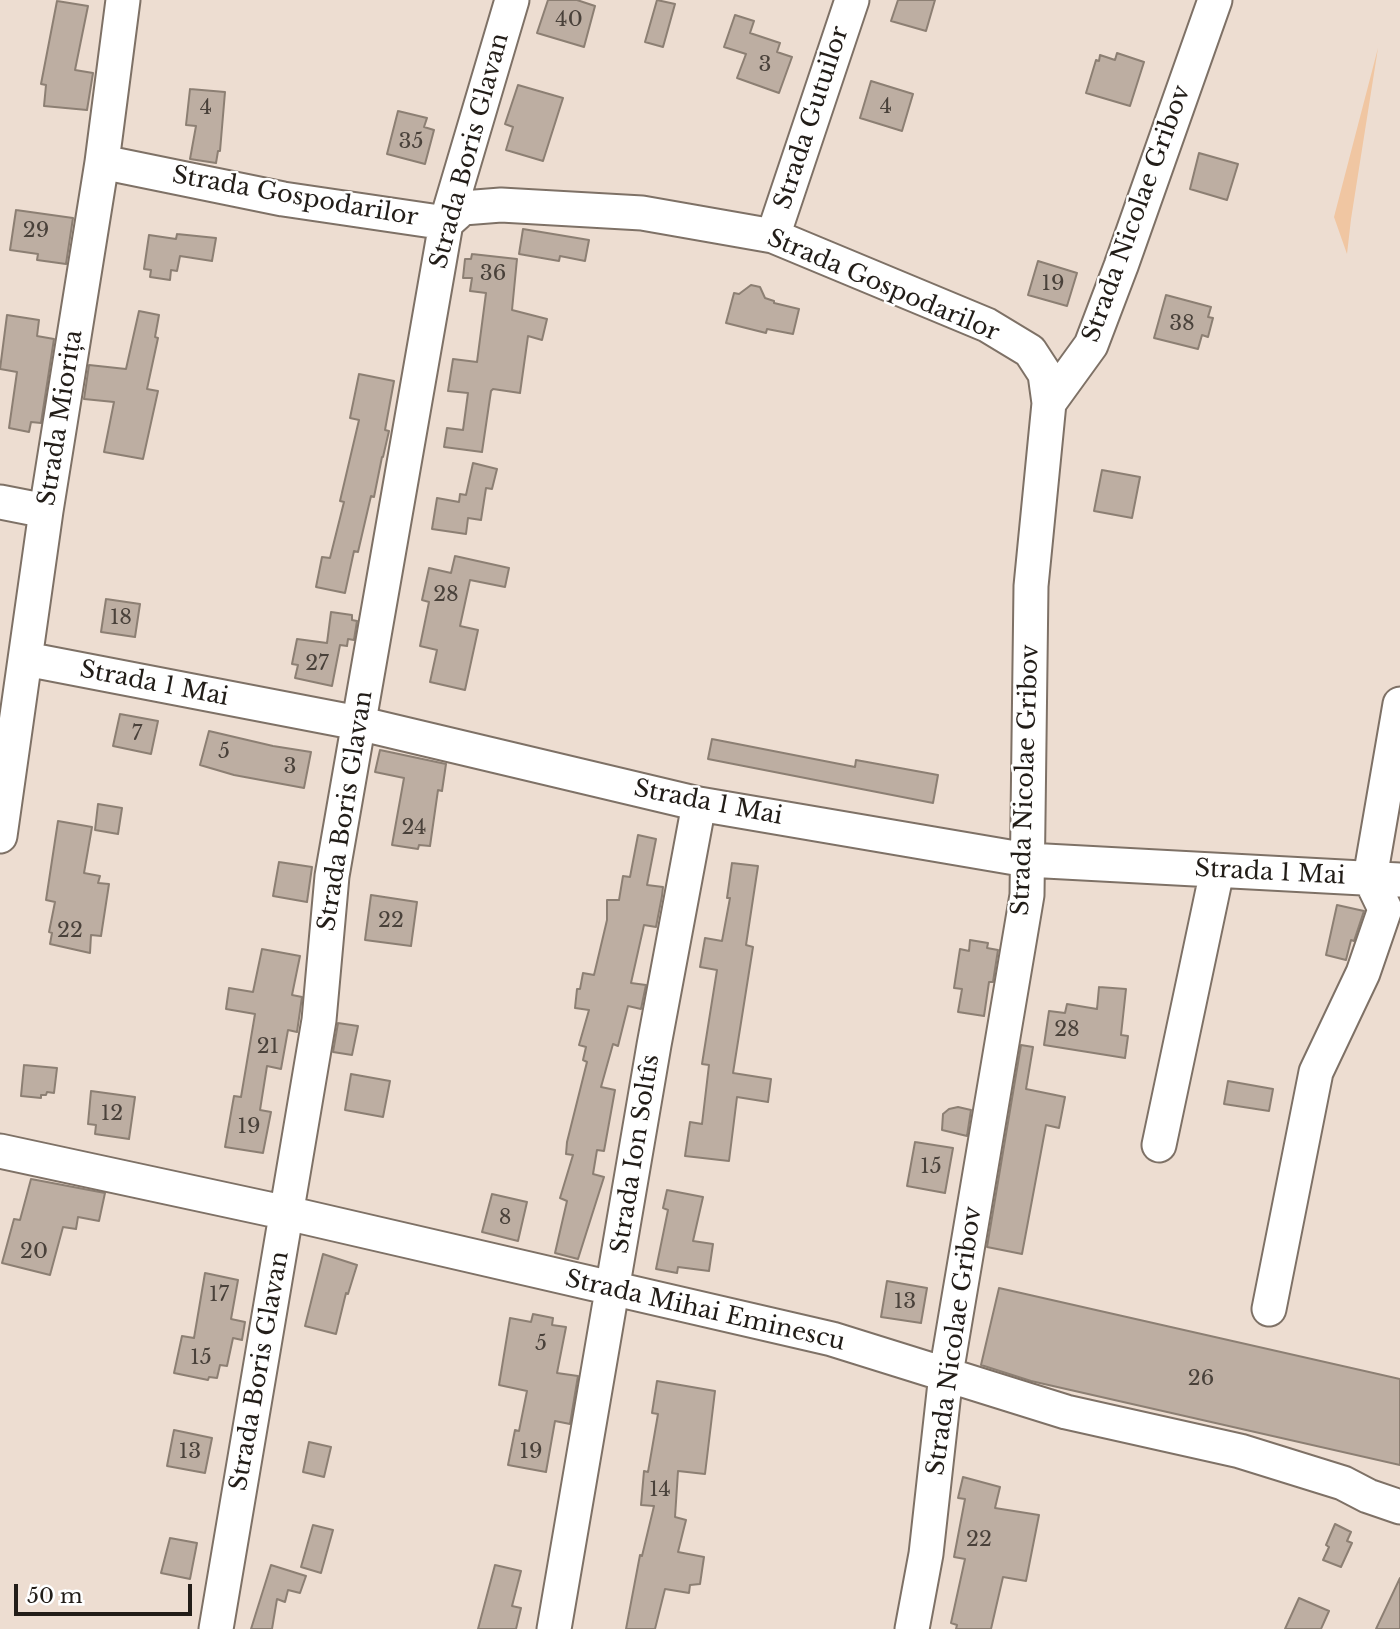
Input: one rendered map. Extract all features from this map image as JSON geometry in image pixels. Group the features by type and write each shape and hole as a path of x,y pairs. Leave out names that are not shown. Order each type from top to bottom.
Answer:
{"street":[{"name":"Strada Miorița","path":"0,836 46,511 102,162 123,0"},
{"name":"Strada Boris Glavan","path":"216,1629 319,1020 332,876 446,223 512,0"},
{"name":"Strada Gutuilor","path":"773,236 852,0"},
{"name":"Strada Nicolae Gribov","path":"912,1629 926,1554 946,1374 1027,895 1031,586 1048,403 1091,345 1215,0"},
{"name":"Strada Gospodarilor","path":"102,162 283,199 446,223 463,208 501,205 642,213 773,236 987,325 1030,351 1045,374 1048,403"},
{"path":"0,502 46,511"},
{"name":"Strada 1 Mai","path":"26,659 358,723 699,804 1027,860 1385,879"},
{"path":"1269,1309 1316,1072 1363,973 1385,909 1385,879 1400,704"},
{"name":"Strada Ion Soltîs","path":"554,1629 654,1045 699,804"},
{"path":"1159,1145 1217,871"},
{"name":"Strada Mihai Eminescu","path":"0,1151 287,1213 832,1339 1066,1412 1240,1451 1343,1483 1368,1496 1400,1507"}],"shaded area":[{"path":"1378,48 1351,219 1347,254 1334,217"}],"building":[{"path":"548,0 577,0 595,6 584,47 537,33"},
{"path":"657,0 675,4 663,47 645,42"},
{"path":"898,0 935,0 926,31 891,21"},
{"path":"57,1 88,6 75,70 93,73 87,110 44,106 46,85 41,84"},
{"path":"735,15 754,21 750,33 780,43 777,52 792,57 779,93 737,78 746,54 724,47"},
{"path":"1117,53 1144,62 1130,106 1086,93 1096,60 1099,61 1100,55 1115,60"},
{"path":"871,81 913,94 902,131 860,118"},
{"path":"518,85 563,98 543,161 506,150 513,127 505,124"},
{"path":"190,89 225,92 220,151 216,163 190,159 196,126 186,125"},
{"path":"398,111 427,118 424,127 434,130 425,164 387,154"},
{"path":"1199,153 1238,164 1227,200 1190,189"},
{"path":"16,210 73,218 66,264 37,260 38,254 10,250"},
{"path":"523,229 589,240 585,261 560,256 559,261 519,254"},
{"path":"177,234 216,238 212,261 180,256 177,271 171,270 170,280 150,277 151,270 144,269 149,235 176,239"},
{"path":"472,254 517,259 512,310 547,319 542,340 528,336 520,393 493,389 491,391 482,452 444,447 447,428 463,430 468,393 448,391 453,359 477,362 486,293 470,291 472,278 463,278 465,259 471,259"},
{"path":"1038,261 1077,273 1067,306 1028,295"},
{"path":"751,285 760,287 765,298 774,303 799,309 793,334 767,329 766,333 726,323 734,293 739,294"},
{"path":"1166,295 1211,307 1208,317 1213,318 1208,337 1202,335 1198,349 1154,338"},
{"path":"139,311 159,315 155,337 158,338 147,389 158,391 143,459 104,452 114,402 84,399 89,365 126,369"},
{"path":"7,315 39,320 37,336 54,339 41,423 31,422 29,432 9,428 17,372 0,369"},
{"path":"359,374 394,381 385,430 389,431 374,497 371,496 358,552 354,551 345,593 316,587 322,557 330,558 344,502 340,501 359,420 350,418"},
{"path":"473,463 497,469 492,489 486,488 481,520 468,518 466,534 432,529 437,498 459,502 460,494 466,495"},
{"path":"1102,470 1140,477 1132,518 1094,511"},
{"path":"455,556 509,568 505,587 470,580 460,626 478,630 465,690 430,682 437,650 420,646 429,602 422,600 429,568 451,573"},
{"path":"106,599 140,604 135,637 101,632"},
{"path":"331,612 352,615 352,620 357,621 354,640 348,639 347,646 340,645 332,686 295,678 298,665 292,664 297,639 327,643"},
{"path":"120,714 158,721 151,754 113,746"},
{"path":"209,731 311,752 304,788 234,775 200,765"},
{"path":"712,739 855,767 856,760 938,775 933,803 708,759"},
{"path":"380,750 446,764 442,791 438,790 430,846 419,845 418,849 392,845 404,778 375,772"},
{"path":"98,804 122,808 118,834 95,830"},
{"path":"58,821 92,827 84,873 100,876 98,883 109,884 101,936 91,935 90,953 50,944 52,933 49,932 55,902 46,900"},
{"path":"638,835 656,839 647,885 663,887 662,896 656,927 644,925 631,983 646,985 641,1009 628,1006 618,1046 613,1044 601,1087 615,1090 604,1151 597,1150 593,1174 604,1177 578,1259 555,1253 567,1201 560,1198 573,1155 566,1154 567,1142 587,1062 583,1060 586,1047 579,1045 589,1010 575,1008 577,989 580,989 583,973 594,975 607,920 607,900 619,900 623,876 630,877"},
{"path":"279,862 312,867 307,902 273,896"},
{"path":"732,863 758,866 746,945 753,947 733,1073 771,1079 768,1102 737,1097 729,1161 685,1156 690,1122 702,1124 709,1065 702,1064 717,970 700,967 705,938 722,941 730,898 727,898"},
{"path":"371,895 417,902 411,946 365,940"},
{"path":"1337,905 1364,911 1354,941 1351,940 1346,960 1326,955"},
{"path":"970,940 988,943 987,948 998,950 993,982 989,982 984,1016 958,1012 962,989 954,988 960,949 969,951"},
{"path":"262,949 300,956 292,995 302,997 297,1032 288,1030 281,1069 267,1066 260,1110 271,1112 263,1153 225,1147 234,1096 241,1097 255,1014 226,1009 229,988 253,992"},
{"path":"1099,987 1126,989 1121,1035 1128,1036 1125,1058 1044,1045 1049,1011 1065,1013 1067,1004 1097,1009"},
{"path":"338,1023 358,1026 352,1055 333,1052"},
{"path":"1021,1045 1033,1047 1026,1089 1065,1097 1059,1128 1046,1125 1022,1254 987,1247"},
{"path":"24,1065 57,1068 54,1093 47,1092 46,1095 41,1095 41,1098 21,1096"},
{"path":"351,1074 390,1081 383,1117 345,1110"},
{"path":"1228,1081 1273,1089 1269,1111 1224,1104"},
{"path":"91,1091 135,1097 129,1139 95,1134 96,1125 88,1124"},
{"path":"958,1107 971,1110 967,1136 942,1130 943,1114"},
{"path":"915,1142 953,1148 945,1193 907,1186"},
{"path":"31,1179 105,1193 99,1221 78,1217 76,1229 63,1227 50,1275 2,1263 14,1219 20,1220"},
{"path":"667,1190 703,1197 693,1241 713,1244 709,1271 678,1267 677,1273 656,1269 668,1210 663,1208"},
{"path":"492,1194 527,1202 518,1241 482,1232"},
{"path":"323,1254 357,1265 348,1294 346,1293 336,1334 305,1326"},
{"path":"205,1273 238,1280 231,1319 245,1322 242,1340 233,1338 227,1366 220,1365 217,1378 209,1377 208,1380 174,1373 182,1336 194,1338"},
{"path":"887,1281 927,1288 921,1323 881,1317"},
{"path":"999,1288 1400,1379 1400,1465 1031,1381 981,1365"},
{"path":"533,1314 553,1318 552,1325 566,1327 557,1373 578,1376 570,1424 555,1421 546,1472 508,1465 515,1430 519,1431 527,1391 499,1385 510,1318 531,1322"},
{"path":"657,1381 715,1391 705,1474 678,1471 675,1517 686,1520 678,1552 704,1557 700,1584 690,1585 689,1593 665,1589 655,1629 626,1629 640,1555 642,1556 654,1506 641,1505 644,1471 648,1472 658,1414 652,1413"},
{"path":"174,1430 212,1438 205,1473 167,1466"},
{"path":"309,1442 331,1447 324,1477 303,1472"},
{"path":"963,1477 1000,1487 995,1508 1039,1515 1026,1581 1003,1577 991,1629 956,1629 957,1625 951,1623 965,1559 954,1557 965,1499 958,1498"},
{"path":"1335,1524 1351,1532 1347,1541 1352,1543 1341,1567 1323,1560"},
{"path":"313,1525 333,1530 321,1573 301,1567"},
{"path":"170,1538 197,1543 190,1579 161,1573"},
{"path":"271,1565 306,1576 300,1593 288,1590 285,1602 277,1599 272,1629 251,1629"},
{"path":"495,1565 521,1571 512,1606 521,1608 516,1629 478,1629"},
{"path":"1400,1578 1400,1629 1376,1629"},
{"path":"1299,1598 1329,1611 1321,1629 1285,1629"}]}
